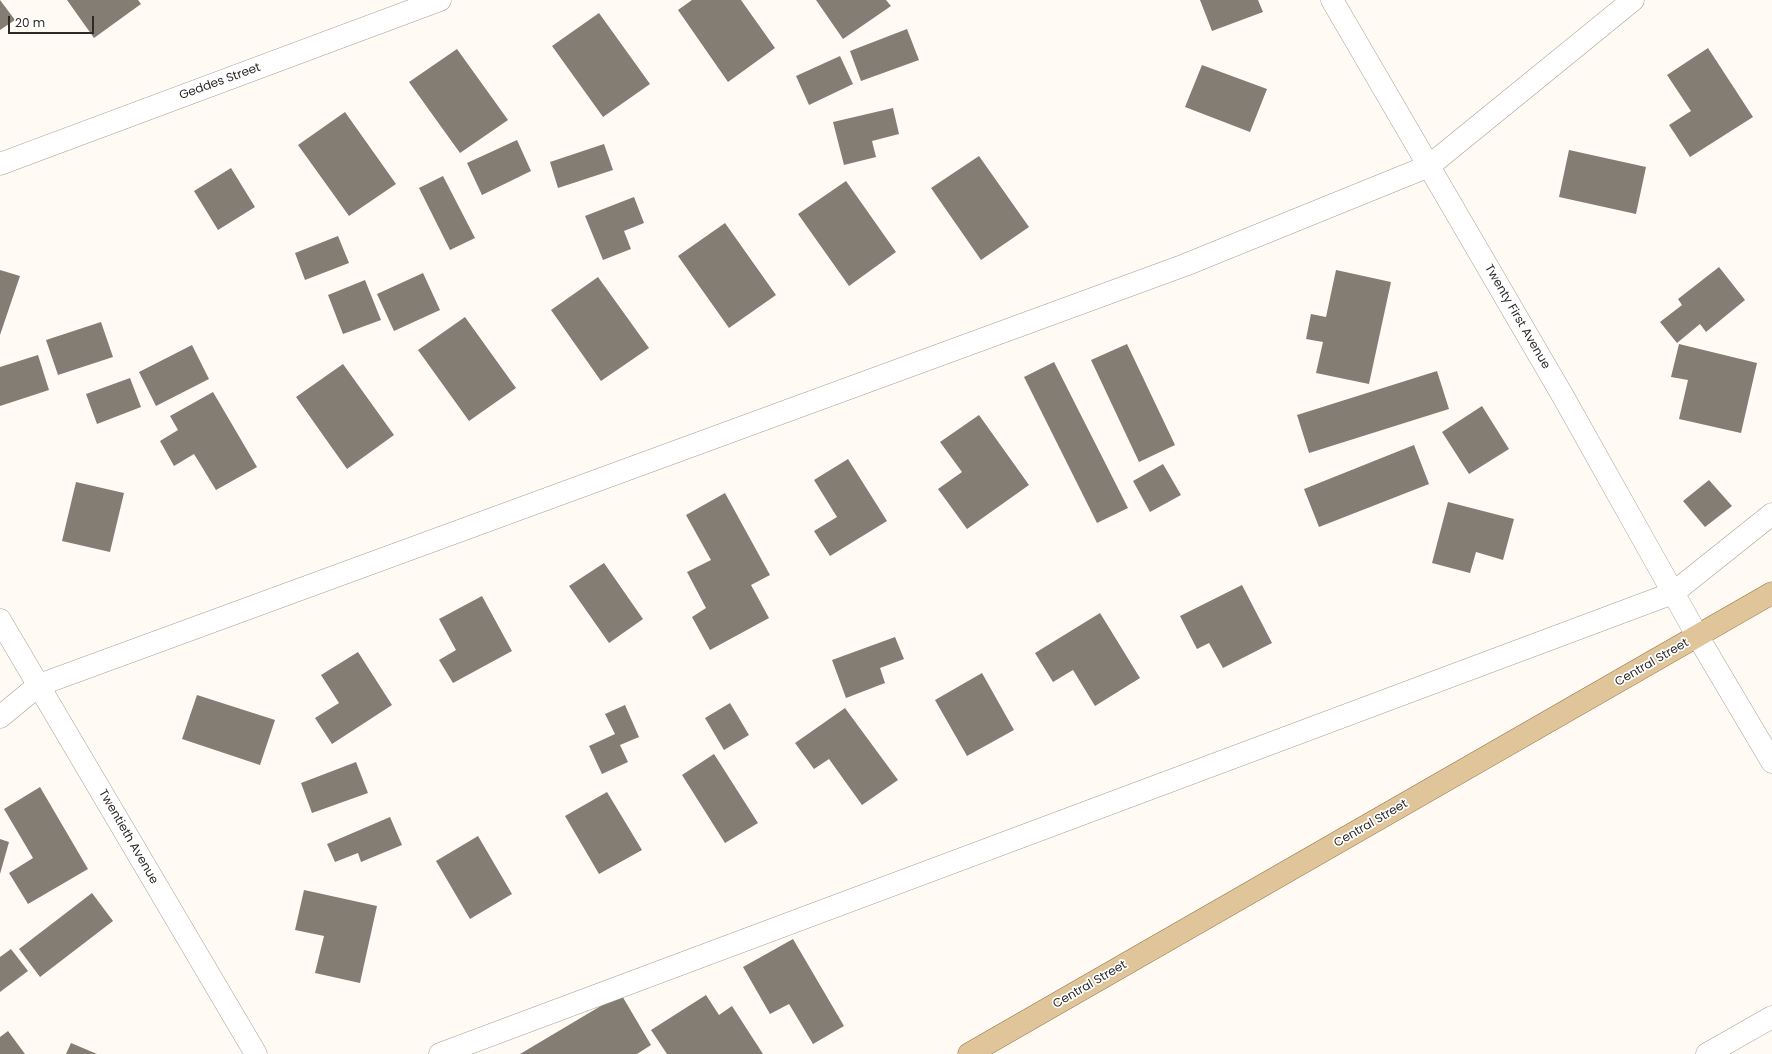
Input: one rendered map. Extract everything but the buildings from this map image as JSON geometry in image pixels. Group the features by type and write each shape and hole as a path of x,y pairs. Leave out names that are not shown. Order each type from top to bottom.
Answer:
{"main road":[{"name":"Central Street","path":"969,1054 1698,637 1772,593"}],"street":[{"name":"Geddes Street","path":"0,164 440,0"},
{"name":"Twenty First Avenue","path":"1332,0 1564,398 1698,637 1772,762"},
{"path":"0,717 39,685 1185,265 1429,166 1633,0"},
{"path":"440,1054 1674,593 1772,514"},
{"name":"Twentieth Avenue","path":"0,620 256,1054"},
{"path":"1707,1054 1772,1017"}]}
